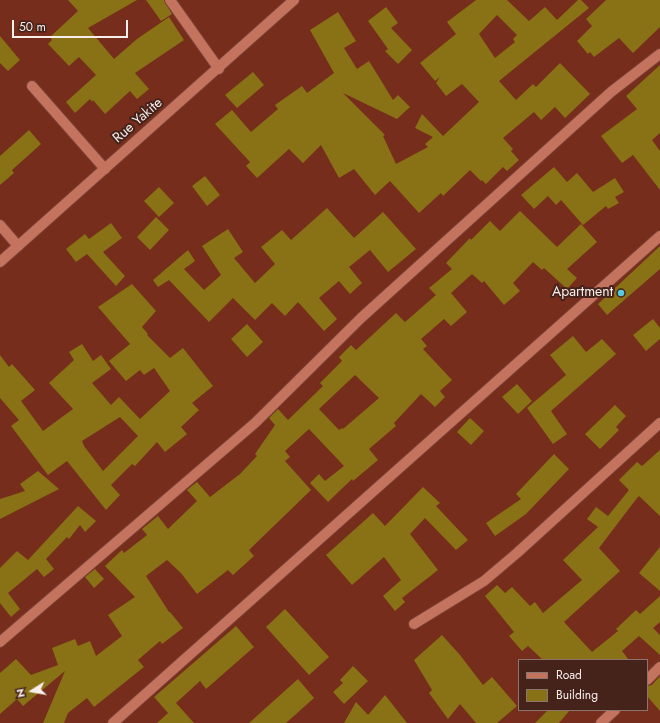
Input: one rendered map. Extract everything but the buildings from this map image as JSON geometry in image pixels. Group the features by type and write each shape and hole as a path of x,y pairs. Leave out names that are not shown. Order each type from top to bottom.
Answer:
{"street":[{"path":"170,0 219,69"},
{"name":"Rue Yakite","path":"0,262 219,69 294,0"},
{"path":"0,642 255,423 361,318 611,92 660,54"},
{"path":"32,86 105,169"},
{"path":"0,225 18,246"},
{"path":"113,723 660,236"},
{"path":"414,624 484,580 517,553 660,423"},
{"path":"648,679 660,667"},
{"path":"601,723 614,711"}],"place":[{"name":"Apartment","path":"621,293"}]}
